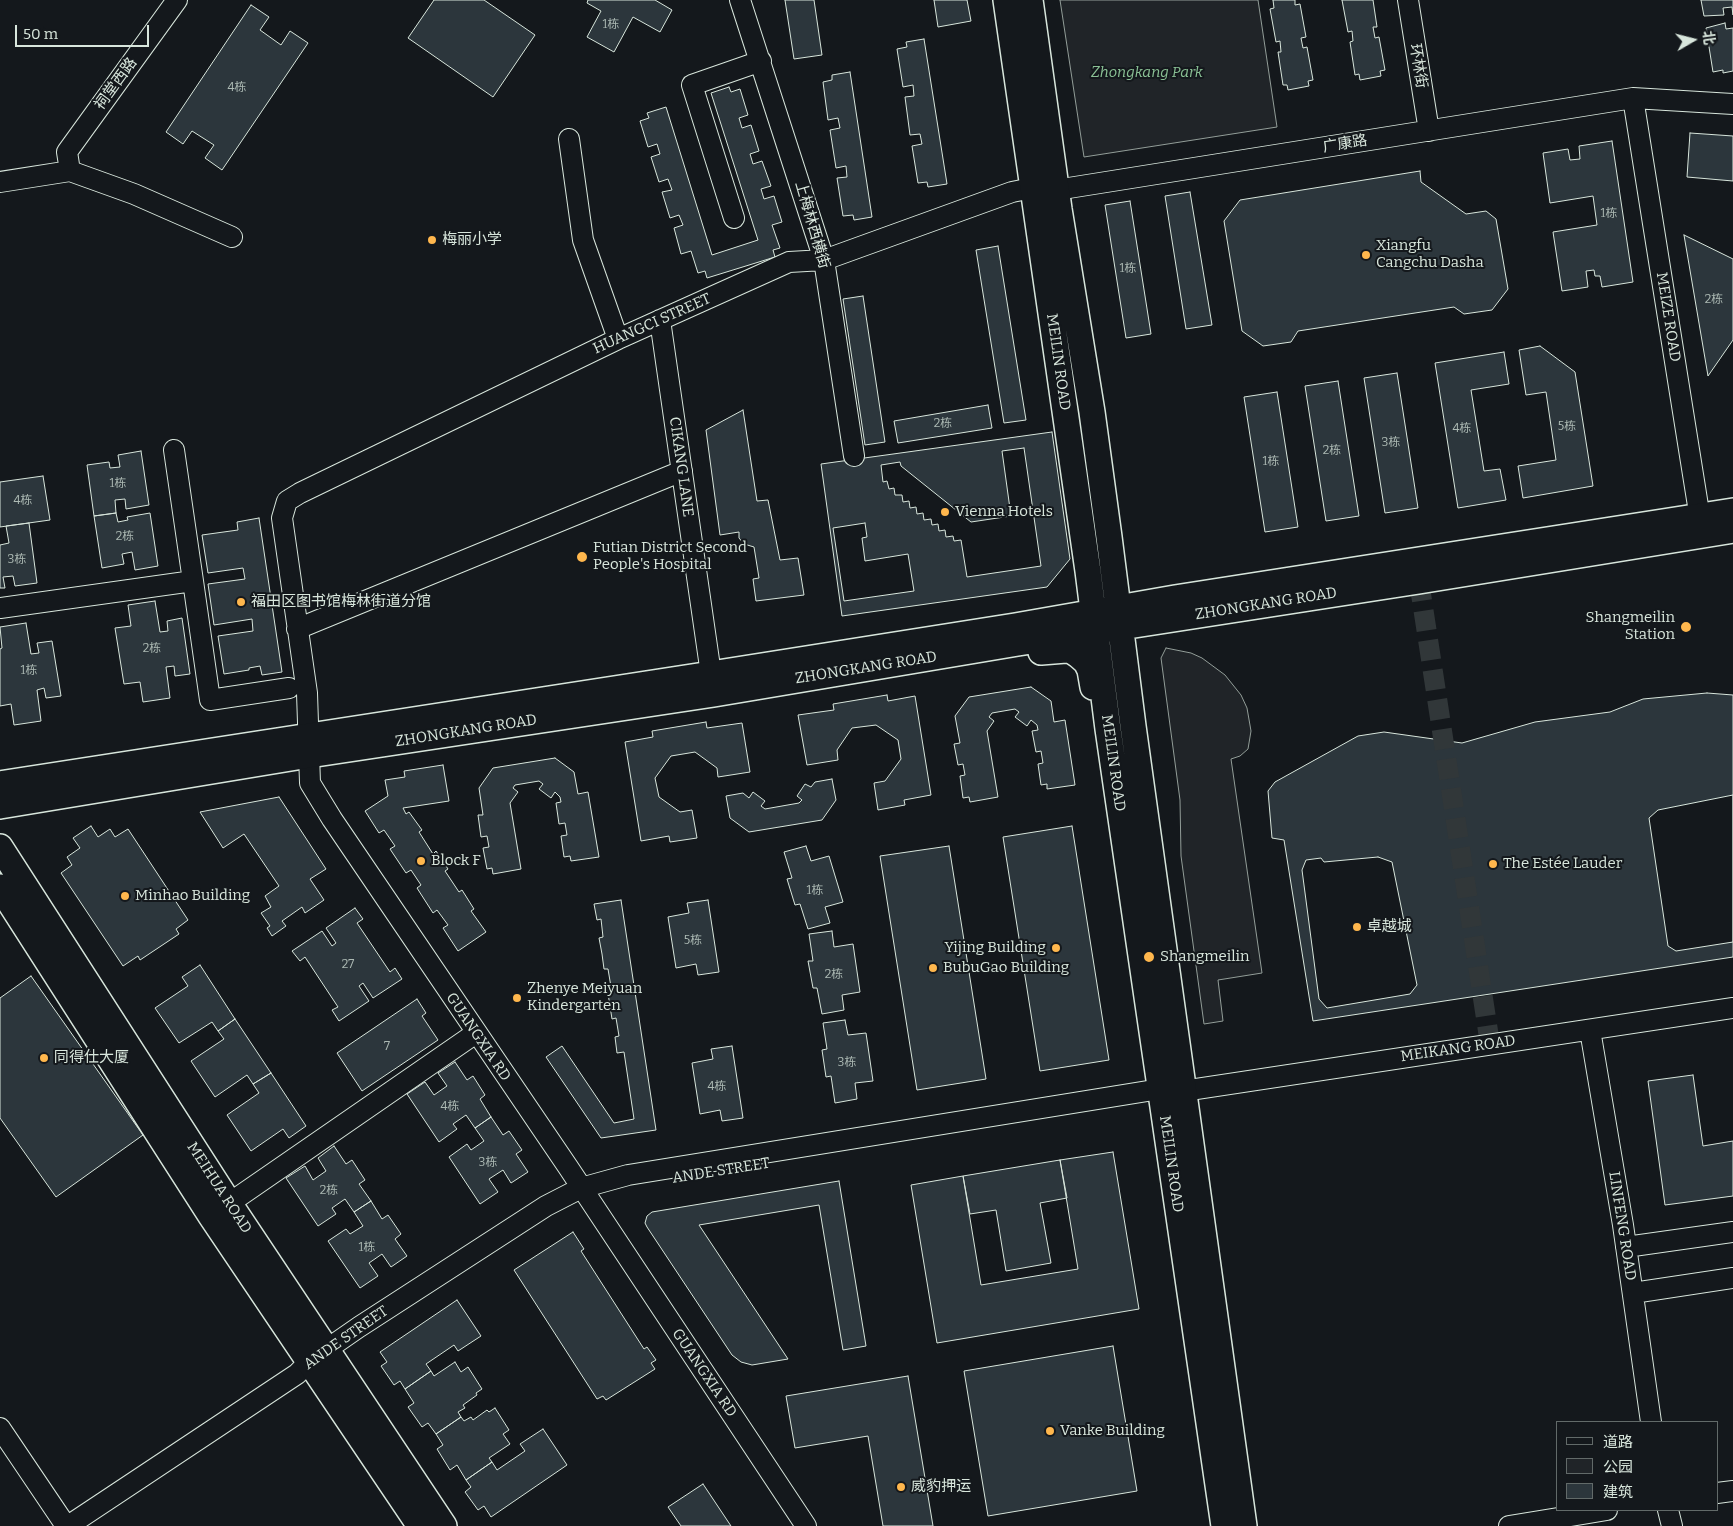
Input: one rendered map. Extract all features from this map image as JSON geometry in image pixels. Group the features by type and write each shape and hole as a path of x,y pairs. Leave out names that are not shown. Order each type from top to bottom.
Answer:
{"main road":[{"name":"MEILIN ROAD","path":"1006,0 1092,412 1132,726 1168,1093 1224,1526"},
{"name":"MEILIN ROAD","path":"1030,0 1044,189 1084,540 1108,729 1168,1093 1244,1526"},
{"name":"ZHONGKANG ROAD","path":"1701,526 1733,511"},
{"name":"ZHONGKANG ROAD","path":"0,784 714,694 1017,634 1094,621 1701,526 1733,530"},
{"path":"1109,537 1118,553 1121,574 1126,581 1144,592 1181,587 1203,604 1177,623 1152,628 1145,631 1140,638 1136,649 1141,692 1132,726"},
{"path":"1084,540 1077,560 1079,585 1071,601 1060,609 1031,615 1017,634 1035,652 1072,651 1086,662 1090,670 1094,696 1108,729"},
{"name":"ZHONGKANG ROAD","path":"0,806 309,746 710,674 1017,634"},
{"name":"MEIHUA ROAD","path":"0,847 220,1210 420,1526"},
{"name":"MEIHUA ROAD","path":"0,887 220,1210"},
{"name":"MEIHUA ROAD","path":"316,1363 444,1526"}],"street":[{"name":"祠堂西路","path":"70,171 67,152 177,0"},
{"name":"上梅林西横街","path":"740,0 824,260 854,456"},
{"name":"环林街","path":"1408,0 1429,131"},
{"path":"734,218 692,85 761,61"},
{"name":"广康路","path":"1044,189 1633,98 1733,104"},
{"name":"MEIZE ROAD","path":"1633,98 1701,526"},
{"path":"569,139 583,240 618,339"},
{"path":"0,182 70,171 134,194 232,237"},
{"name":"HUANGCI STREET","path":"287,501 618,339 789,262 824,260 1012,192 1044,189"},
{"name":"CIKANG LANE","path":"660,320 710,674"},
{"path":"174,450 210,700 289,688"},
{"path":"297,629 682,471"},
{"name":"GUANGXIA RD","path":"287,501 282,518 307,693 310,783 806,1526"},
{"path":"0,608 193,581"},
{"name":"MEIKANG ROAD","path":"1168,1093 1733,1008"},
{"name":"LINFENG ROAD","path":"1590,1030 1626,1247 1650,1421"},
{"path":"220,1210 476,1033"},
{"name":"ANDE STREET","path":"67,1526 316,1363 603,1181 628,1175 1168,1093"},
{"path":"1626,1247 1733,1232"},
{"path":"1633,1293 1733,1278"},
{"path":"0,1428 67,1526"},
{"path":"1718,1493 1733,1490"},
{"path":"1509,1526 1601,1511"},
{"path":"1668,1511 1672,1526"}],"green space":[{"name":"Zhongkang Park","path":"1060,0 1258,0 1277,127 1084,157"},
{"path":"1166,648 1191,653 1202,658 1225,675 1241,695 1247,708 1251,731 1248,749 1240,756 1231,759 1262,973 1218,980 1223,1021 1204,1024 1181,856 1180,800 1161,658"}],"building":[{"path":"434,0 484,0 535,35 493,97 408,38"},
{"path":"588,0 655,0 672,10 660,32 633,17 614,52 587,37 601,11 587,3"},
{"path":"785,0 814,0 822,55 794,59"},
{"path":"934,0 967,0 971,21 938,27"},
{"path":"1273,0 1295,0 1295,5 1300,4 1306,37 1301,38 1303,48 1307,47 1313,80 1308,81 1309,86 1288,90 1287,85 1283,85 1278,52 1281,52 1280,41 1276,42 1270,9 1274,8"},
{"path":"1342,0 1373,0 1377,27 1373,27 1375,38 1379,37 1385,70 1380,71 1381,76 1360,80 1359,74 1355,75 1350,42 1353,41 1352,31 1348,32"},
{"path":"1701,0 1733,0 1733,15 1732,7 1723,8 1724,15 1704,16"},
{"path":"251,5 269,17 260,30 281,45 290,31 308,43 222,170 205,158 214,145 192,131 183,144 166,132"},
{"path":"1725,23 1726,29 1733,28 1733,71 1713,72 1706,28"},
{"path":"924,39 947,184 928,187 927,182 918,183 912,146 922,144 920,134 910,135 905,97 914,96 913,85 903,87 897,49 907,47 906,42"},
{"path":"850,72 872,217 854,220 853,215 843,216 837,178 847,177 846,166 836,168 830,130 840,128 838,118 828,120 823,82 832,80 832,75"},
{"path":"729,87 731,92 740,89 748,115 739,118 742,128 751,125 759,151 750,154 753,164 762,161 771,186 761,189 764,199 774,196 782,222 772,225 780,248 773,250 775,257 707,278 705,271 698,273 691,251 681,254 674,228 683,225 679,215 670,218 662,192 672,190 668,179 659,182 651,157 660,154 657,144 648,147 640,121 649,118 647,113 666,107 712,255 758,240 711,93"},
{"path":"1690,133 1733,136 1733,181 1687,177"},
{"path":"1612,141 1633,282 1602,287 1600,276 1595,276 1594,270 1586,271 1588,287 1562,291 1553,232 1597,225 1593,196 1550,203 1543,153 1568,149 1570,160 1580,159 1579,146"},
{"name":"Xiangfu Cangchu Dasha","path":"1420,171 1421,182 1466,214 1486,211 1496,219 1508,289 1492,310 1464,314 1454,307 1298,331 1291,342 1263,346 1242,331 1224,221 1240,200"},
{"path":"1190,192 1212,325 1186,329 1165,196"},
{"path":"1130,201 1151,334 1126,338 1105,205"},
{"path":"1684,235 1733,259 1733,340 1708,376"},
{"path":"998,246 1026,420 1004,423 976,250"},
{"path":"863,296 885,442 865,445 843,299"},
{"path":"1540,346 1575,372 1593,486 1523,498 1518,466 1556,460 1546,392 1526,395 1519,350"},
{"path":"1504,352 1509,384 1471,390 1484,471 1500,469 1506,500 1458,508 1435,363"},
{"path":"1397,373 1418,508 1385,513 1364,378"},
{"path":"1338,381 1359,516 1326,521 1305,386"},
{"path":"1277,392 1298,527 1265,532 1244,397"},
{"path":"988,405 992,428 898,443 894,421"},
{"path":"743,410 757,501 768,500 780,560 798,558 804,595 756,601 753,579 759,578 754,547 744,544 739,538 739,532 720,535 706,430"},
{"name":"Vienna Hotels","path":"1052,432 1070,559 1047,587 842,616 821,464"},
{"path":"1024,448 1041,566 967,577 961,540 954,541 953,536 946,537 945,530 939,531 938,524 932,525 931,519 924,520 923,513 917,514 916,507 910,508 909,501 903,502 902,495 895,495 894,488 889,489 887,481 883,482 881,465 900,462 901,466 971,522 1011,516 1002,451"},
{"path":"141,451 149,505 126,509 125,499 115,500 116,513 94,516 87,465 109,462 110,468 120,467 118,455"},
{"path":"43,476 50,520 0,527 0,482"},
{"path":"116,513 118,522 128,520 127,517 150,513 158,566 135,570 132,552 122,554 124,564 102,568 94,516"},
{"name":"福田区图书馆梅林街道分馆","path":"259,518 282,672 262,675 260,666 249,668 249,670 224,674 218,636 253,631 252,619 214,625 208,584 245,579 243,568 208,573 202,535 238,530 237,522"},
{"path":"29,523 37,583 15,586 13,576 3,577 5,588 0,588 0,545 9,543 6,526"},
{"path":"865,523 867,537 862,538 865,561 908,554 914,591 844,601 833,528"},
{"path":"155,601 160,632 168,631 167,621 182,618 190,674 175,676 174,666 166,667 170,698 143,702 140,682 124,684 115,628 131,626 128,605"},
{"path":"26,623 31,654 39,653 37,643 52,641 61,696 46,698 44,688 37,690 41,721 14,725 11,704 0,706 0,649 2,648 0,627"},
{"path":"1031,687 1051,701 1054,722 1065,720 1075,785 1047,789 1047,784 1041,785 1038,764 1043,763 1041,751 1036,752 1032,731 1038,730 1037,725 1031,720 1027,726 1015,717 1019,712 1015,709 992,713 989,717 994,721 987,731 998,797 970,802 969,797 963,798 960,776 965,775 963,764 958,765 954,744 960,743 955,716 969,697"},
{"path":"1707,693 1733,695 1733,957 1313,1021 1284,840 1272,838 1268,791 1275,782 1358,736 1384,732 1462,743 1535,722 1610,712 1643,699"},
{"path":"887,695 888,701 915,696 931,795 904,800 905,805 878,810 874,783 885,781 901,759 898,740 876,725 852,728 837,750 838,760 807,765 798,715 834,710 833,704"},
{"path":"706,722 707,728 742,723 750,772 718,777 717,768 695,752 671,756 655,778 659,797 680,812 692,810 697,838 670,842 669,836 641,841 625,742 653,737 652,731"},
{"path":"555,758 574,772 578,794 588,792 599,857 571,861 570,856 564,857 561,836 567,835 565,823 559,824 556,803 561,802 560,797 555,792 551,798 539,789 543,784 539,781 515,785 513,788 518,792 510,803 521,869 493,874 492,868 487,869 483,848 489,847 487,836 481,837 478,815 483,815 479,788 493,768"},
{"name":"Block F","path":"443,765 449,801 403,808 406,814 409,812 422,830 419,832 433,854 436,851 448,869 445,871 459,892 462,890 474,909 471,911 486,932 458,951 443,928 448,925 437,910 433,913 417,888 421,885 411,870 406,873 390,849 395,846 384,830 379,833 365,811 388,796 385,780 405,777 404,771"},
{"path":"832,779 836,800 822,820 749,832 730,818 726,796 743,793 749,798 753,792 765,801 761,806 765,809 799,803 802,800 797,796 805,784 811,787 815,782"},
{"path":"1733,795 1733,942 1676,951 1668,946 1649,818 1658,810"},
{"path":"279,797 326,869 310,879 324,900 305,913 302,907 282,921 286,926 272,936 267,928 270,926 261,913 271,907 265,896 279,886 244,834 223,848 200,812"},
{"name":"Minhao Building","path":"91,826 98,837 110,829 115,837 128,829 188,920 176,929 179,934 140,960 138,956 123,966 61,873 72,865 67,857 80,848 73,838"},
{"name":"Yijing Building","path":"1072,826 1109,1060 1040,1071 1003,837"},
{"path":"806,846 811,861 829,856 843,902 825,907 830,923 808,929 800,904 795,905 787,879 792,878 784,852"},
{"name":"BubuGao Building","path":"949,846 986,1079 917,1090 880,856"},
{"name":"卓越城","path":"1378,857 1392,862 1417,985 1410,994 1327,1008 1319,999 1302,870 1306,860 1321,858 1324,862"},
{"path":"621,900 656,1130 601,1138 546,1057 562,1046 614,1123 634,1119 624,1052 617,1053 615,1037 619,1036 616,1018 612,1019 607,987 611,987 608,969 604,969 599,938 603,937 601,919 597,920 594,904"},
{"path":"708,900 719,972 698,975 696,964 676,968 668,917 689,913 687,903"},
{"path":"355,908 363,919 357,923 390,972 395,968 402,979 373,998 363,983 359,986 369,1001 339,1021 332,1010 338,1007 305,957 300,961 292,951 322,931 332,946 336,943 326,928"},
{"path":"832,931 834,947 853,944 860,992 842,995 844,1010 822,1014 817,988 813,988 808,961 813,961 809,934"},
{"path":"200,965 235,1019 218,1031 212,1022 179,1043 155,1008 188,986 182,977"},
{"name":"同得仕大厦","path":"31,976 143,1135 56,1197 0,1118 0,998"},
{"path":"417,999 426,1013 422,1016 438,1040 362,1091 337,1053"},
{"path":"235,1019 271,1073 253,1084 247,1075 215,1097 191,1061 224,1039 218,1031"},
{"path":"845,1020 848,1035 866,1033 873,1081 855,1083 857,1099 835,1103 831,1076 826,1077 822,1050 827,1049 823,1023"},
{"path":"732,1046 743,1118 722,1121 720,1110 700,1114 692,1063 713,1059 711,1049"},
{"path":"455,1062 467,1080 473,1076 485,1095 480,1099 491,1117 475,1128 466,1115 453,1124 457,1129 439,1142 407,1094 425,1082 434,1095 447,1086 438,1073"},
{"path":"271,1073 306,1126 289,1138 283,1129 251,1151 227,1115 259,1093 253,1084"},
{"path":"1693,1075 1703,1146 1733,1141 1733,1196 1665,1205 1648,1081"},
{"path":"491,1117 503,1135 509,1131 522,1150 516,1154 528,1172 511,1183 503,1170 489,1179 498,1192 480,1204 449,1157 467,1144 471,1150 484,1141 475,1128"},
{"path":"334,1146 346,1164 352,1160 365,1180 359,1184 371,1201 354,1212 345,1199 332,1208 336,1214 318,1226 286,1178 305,1166 313,1180 326,1171 318,1158"},
{"path":"1113,1152 1139,1309 937,1343 911,1185 963,1176 981,1285 1078,1269 1060,1160"},
{"path":"1060,1160 1067,1198 1040,1203 1051,1263 1006,1271 996,1210 970,1214 963,1176"},
{"path":"839,1181 866,1346 843,1350 819,1205 699,1225 788,1359 752,1365 741,1362 732,1355 647,1227 645,1223 647,1216 652,1212"},
{"path":"371,1201 382,1219 388,1215 401,1234 395,1239 407,1256 391,1267 382,1254 369,1263 378,1276 360,1288 328,1241 346,1229 350,1234 363,1226 354,1212"},
{"path":"573,1232 584,1249 581,1251 644,1349 647,1347 656,1360 651,1363 655,1369 606,1400 603,1396 597,1399 514,1270"},
{"path":"457,1300 481,1336 458,1351 454,1345 426,1364 431,1371 405,1389 400,1381 394,1385 381,1366 387,1362 380,1352"},
{"name":"Vanke Building","path":"1113,1346 1137,1491 988,1516 964,1371"},
{"path":"455,1362 461,1372 468,1367 482,1389 463,1405 465,1408 458,1412 461,1417 436,1434 428,1423 422,1427 408,1407 414,1403 405,1389 431,1371 434,1376"},
{"name":"威豹押运","path":"908,1376 933,1526 883,1526 868,1436 795,1448 786,1396"},
{"path":"495,1408 509,1430 503,1434 510,1444 489,1458 492,1462 466,1480 457,1465 450,1470 437,1449 443,1445 436,1434 461,1417 464,1421 471,1417 473,1420 487,1410 489,1412"},
{"path":"543,1429 567,1465 491,1517 484,1506 478,1510 465,1492 471,1487 466,1480 492,1462 497,1470 525,1451 520,1444"},
{"path":"703,1484 731,1526 681,1526 668,1507"}],"tunnel":[{"path":"1419,581 1490,1044"}],"place":[{"name":"梅丽小学","path":"432,240"},
{"name":"Xiangfu Cangchu Dasha","path":"1366,255"},
{"name":"Vienna Hotels","path":"945,512"},
{"name":"Futian District Second People's Hospital","path":"582,557"},
{"name":"福田区图书馆梅林街道分馆","path":"241,602"},
{"name":"Shangmeilin Station","path":"1686,627"},
{"name":"Block F","path":"421,861"},
{"name":"The Estée Lauder","path":"1493,864"},
{"name":"Minhao Building","path":"125,896"},
{"name":"卓越城","path":"1357,927"},
{"name":"Yijing Building","path":"1056,948"},
{"name":"Shangmeilin","path":"1149,957"},
{"name":"BubuGao Building","path":"933,968"},
{"name":"Zhenye Meiyuan Kindergarten","path":"517,998"},
{"name":"同得仕大厦","path":"44,1058"},
{"name":"Vanke Building","path":"1050,1431"},
{"name":"威豹押运","path":"901,1487"}]}
